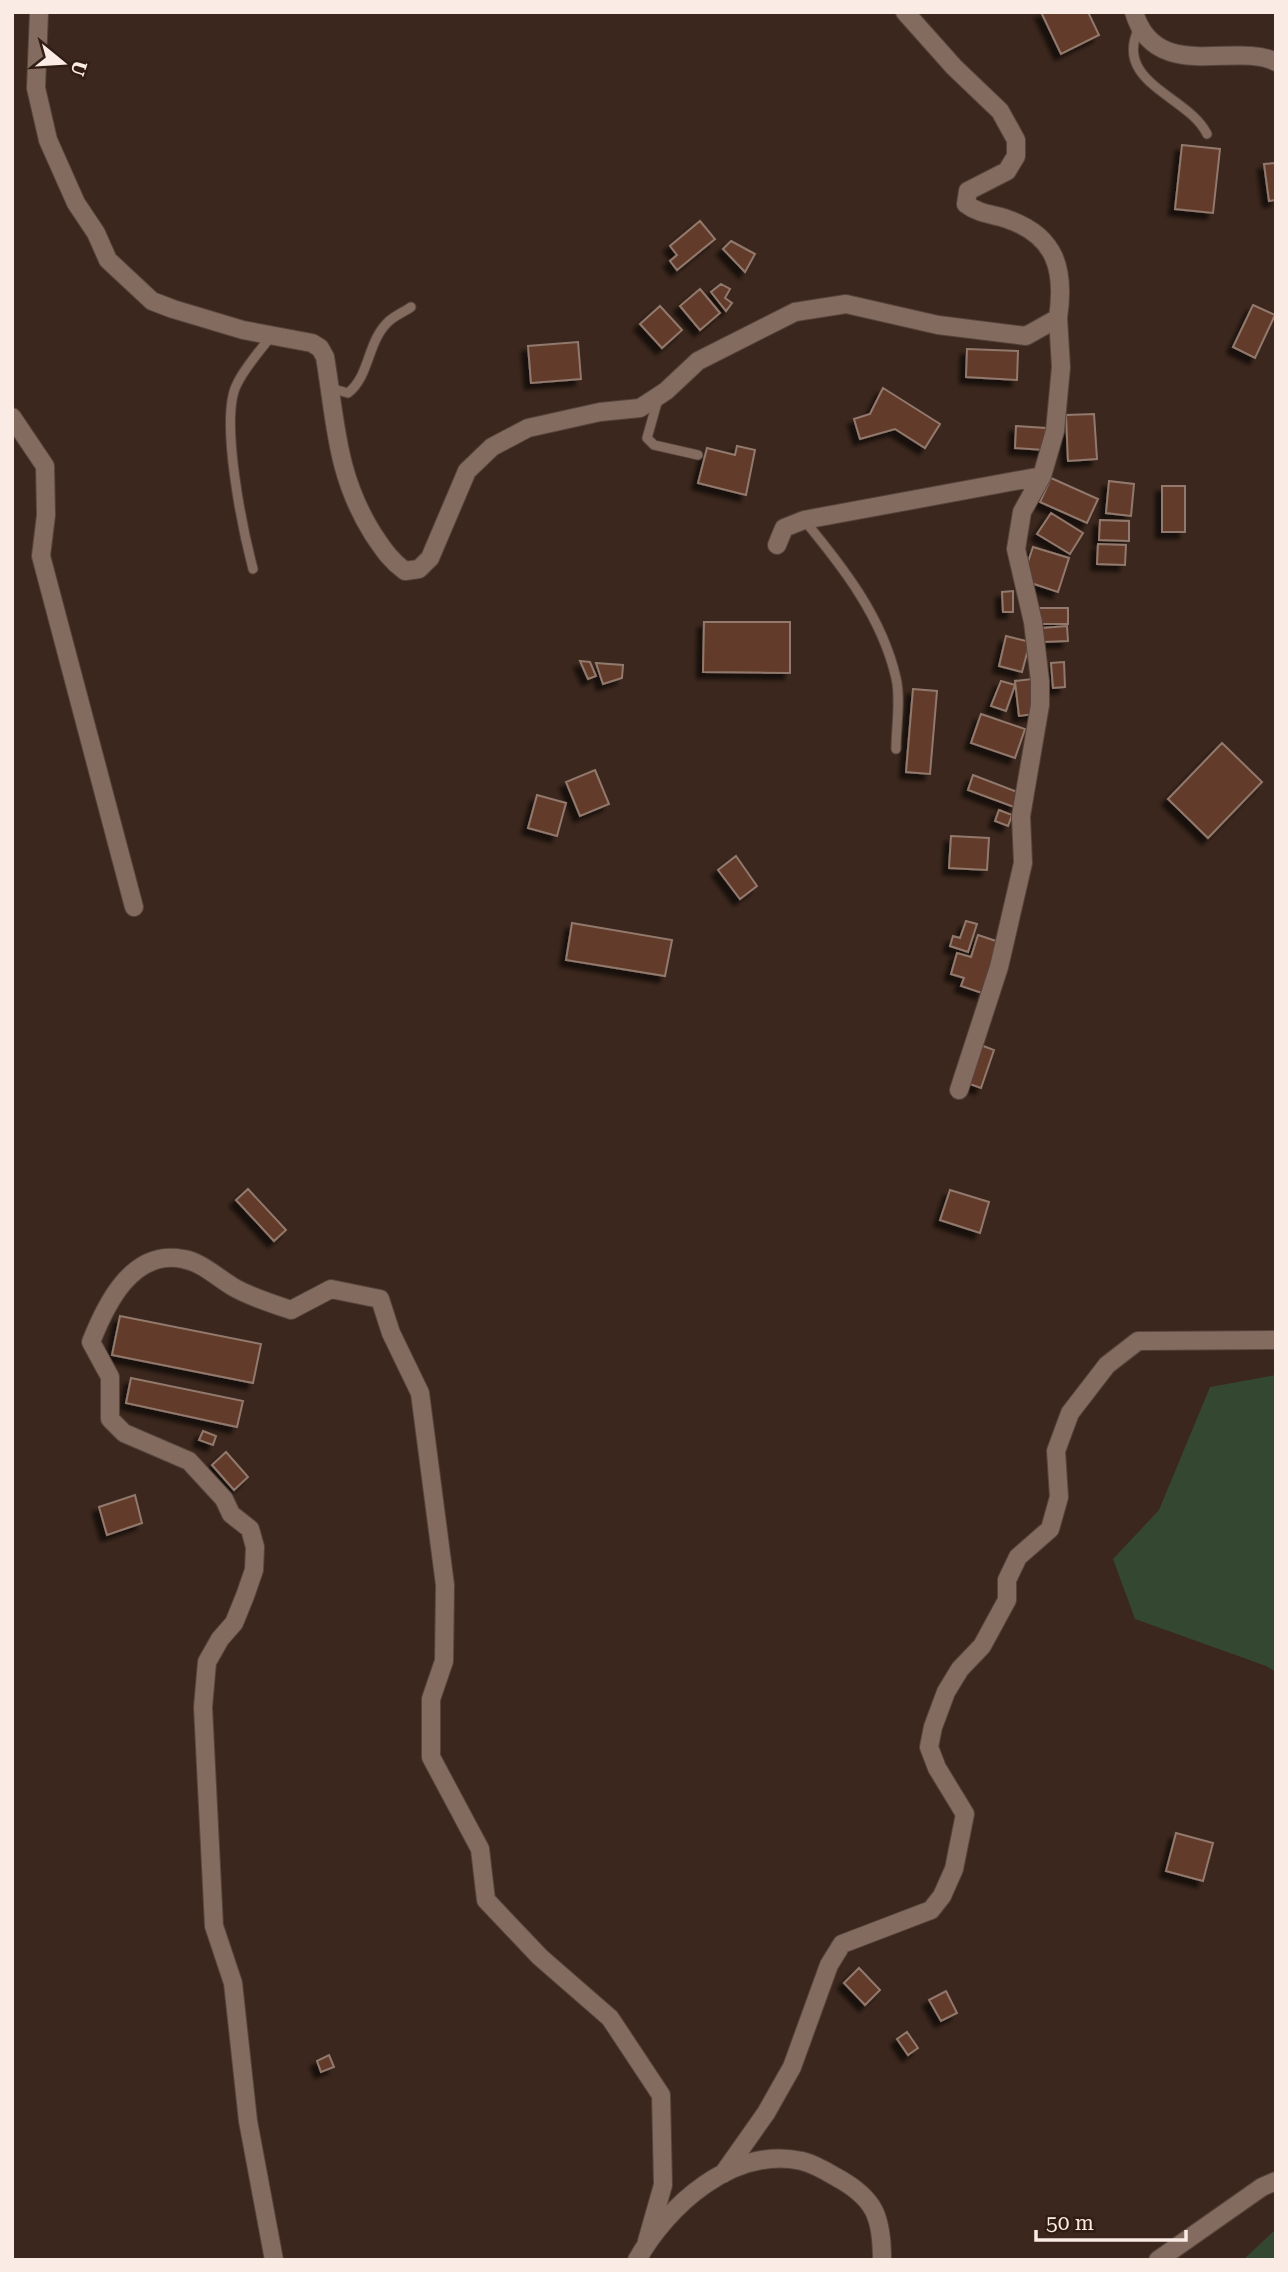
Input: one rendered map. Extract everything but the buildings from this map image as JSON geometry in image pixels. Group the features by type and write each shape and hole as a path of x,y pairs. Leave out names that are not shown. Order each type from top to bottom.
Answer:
{"street":[{"path":"39,12 36,88 48,140 76,203 96,233 108,260 152,300 204,320 312,343 320,348 330,388 343,474 368,526 391,561 405,570 419,569 430,558 467,471 492,447 528,428 600,412 640,408 659,397 698,361 795,313 830,304 867,307 938,325 1026,336 1058,318"},
{"path":"905,12 954,67 1000,111 1016,140 1016,156 1007,171 968,191 966,204 975,211 1019,224 1039,236 1061,271 1058,318 1060,402 1042,476 1022,512 1016,549 1033,622 1040,681 1040,705 1021,816 1023,863 999,967 958,1090"},
{"path":"1136,20 1167,51 1177,54 1210,58 1255,57 1276,62"},
{"path":"12,417 45,466 46,515 41,556 134,907"},
{"path":"777,545 784,528 804,520 1042,476"},
{"path":"274,2260 248,2121 233,1983 214,1926 203,1707 207,1662 238,1614 254,1570 255,1547 250,1529 231,1514 224,1499 189,1461 124,1433 110,1419 110,1377 91,1342 106,1303 122,1282 142,1267 169,1258 185,1259 237,1289 291,1310 331,1289 380,1299 391,1333 420,1393 445,1585 444,1661 431,1699 431,1757 480,1849 486,1900 540,1957 610,2018 661,2095 663,2185 647,2241 637,2260"},
{"path":"723,2174 766,2113 792,2067 829,1965 842,1944 930,1910 942,1896 954,1869 965,1814 937,1768 929,1747 933,1727 946,1692 960,1669 982,1646 1007,1600 1007,1580 1018,1557 1049,1530 1059,1497 1056,1451 1070,1413 1107,1365 1138,1341 1276,1340"},
{"path":"647,2241 692,2192 723,2174 756,2163 802,2161 849,2184 872,2203 882,2230 882,2260"},
{"path":"1158,2260 1276,2180"}],"lane":[{"path":"1136,20 1133,52 1141,75 1199,118 1207,134"},
{"path":"330,388 348,393 356,387 379,335 388,322 411,307"},
{"path":"253,569 236,498 232,413 236,385 271,336"},
{"path":"659,397 647,438 654,445 698,455"},
{"path":"804,520 841,565 876,622 897,680 896,749"}],"green space":[{"path":"1276,1375 1276,1672 1135,1619 1113,1559 1159,1510 1210,1387"},
{"path":"1276,2229 1276,2260 1243,2260"}]}
